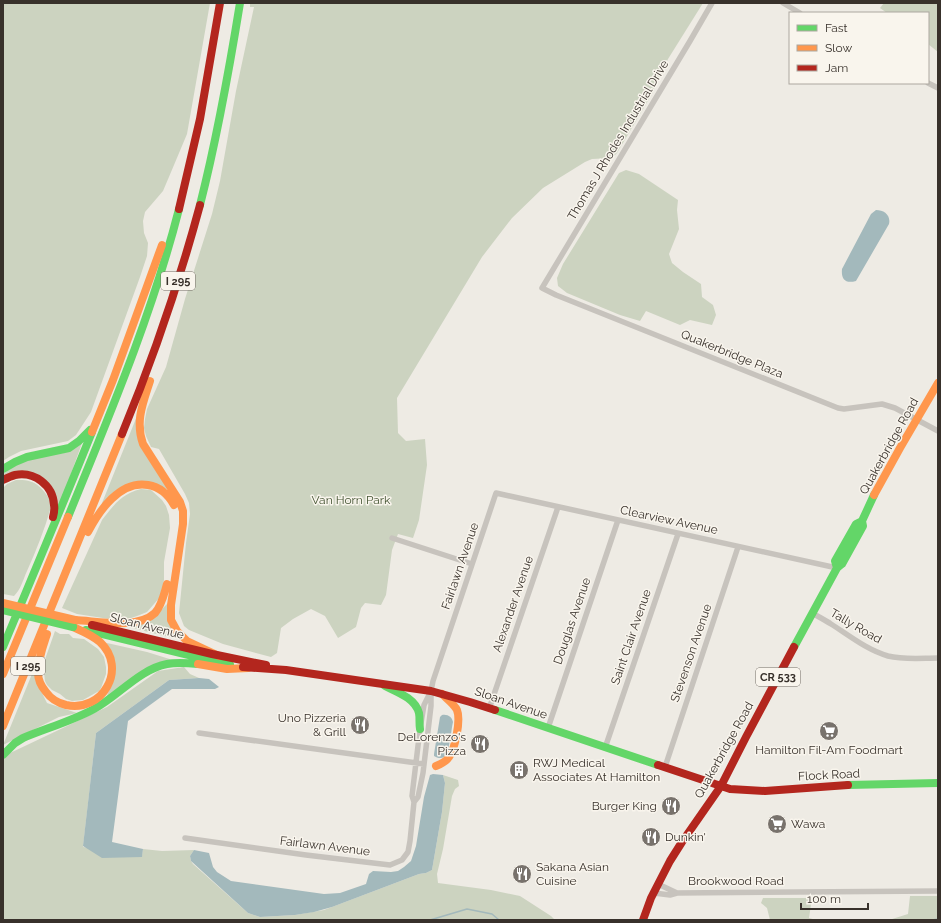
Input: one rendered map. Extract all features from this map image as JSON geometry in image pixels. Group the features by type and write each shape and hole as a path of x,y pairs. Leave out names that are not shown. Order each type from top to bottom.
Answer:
{"main road":[{"name":"I 295","path":"3,674 110,413 157,284 178,213 201,116 220,3"},
{"name":"I 295","path":"3,726 140,391 160,338 190,244 211,162 225,96 240,3"},
{"path":"3,647 115,375 166,235 178,213"},
{"path":"160,338 154,370 140,418 139,435 143,444 178,499 183,511 183,524 170,605 171,616 174,627 185,639 194,645 219,656"},
{"name":"Quakerbridge Road","path":"643,920 658,884 670,861 721,786 812,613 863,526 862,521 899,451 938,383"},
{"path":"3,469 21,458 72,447 94,426"},
{"path":"3,480 15,475 28,475 39,479 47,485 52,492 55,511 43,550"},
{"path":"74,624 91,621 128,624 147,618 157,611 164,599 167,588 177,522 177,515 174,505 166,493 153,486 143,484 127,488 113,498 103,508 93,523 87,536 76,548"},
{"name":"Sloan Avenue","path":"3,603 74,624 216,662 248,668 286,670 342,677 431,691 548,728 721,786"},
{"path":"52,607 49,628 39,660 39,678 44,691 53,700 62,705 76,707 92,703 104,693 110,684 112,669 110,656 102,644 74,624"},
{"name":"Sloan Avenue","path":"3,611 74,624 286,670"},
{"path":"3,755 15,743 23,738 80,716 95,708 147,672 160,666 180,663 228,669 248,668"},
{"path":"380,683 414,703 419,714 420,729"},
{"path":"436,766 445,762 451,756 458,719 458,712 442,694"},
{"name":"Flock Road","path":"721,786 730,789 765,791 838,785 938,783"}],"street":[{"name":"Thomas J Rhodes Industrial Drive","path":"542,288 712,3"},
{"path":"783,3 798,12"},
{"path":"929,84 938,88"},
{"name":"Quakerbridge Plaza","path":"542,288 578,304 838,408 844,409 882,404 895,408 938,431"},
{"name":"Clearview Avenue","path":"496,493 837,568"},
{"name":"Fairlawn Avenue","path":"185,838 390,865 402,860 408,852 410,841 414,802 412,796 415,762 424,705 431,691 434,678 496,493"},
{"name":"Alexander Avenue","path":"489,709 558,507"},
{"name":"Douglas Avenue","path":"548,728 618,520"},
{"name":"Saint Clair Avenue","path":"605,748 678,534"},
{"path":"392,538 472,564"},
{"name":"Stevenson Avenue","path":"665,767 738,547"},
{"name":"Tally Road","path":"812,613 872,650 899,658 938,658"},
{"name":"Fairlawn Avenue","path":"414,802 418,797 423,773 432,706 431,691"},
{"path":"199,733 424,764"},
{"name":"Brookwood Road","path":"658,884 677,893"},
{"name":"Brookwood Road","path":"654,893 938,891"}],"green space":[{"path":"3,3 210,3 187,134 163,191 145,212 143,221 144,233 148,243 147,256 91,412 76,435 68,441 21,451 3,461"},
{"name":"Van Horn Park","path":"250,3 703,3 668,59 652,94 617,153 612,158 592,159 585,162 543,188 512,218 482,257 397,398 398,433 406,441 425,439 427,465 419,520 413,538 398,534 392,550 386,595 381,605 365,603 361,608 356,627 338,638 325,616 311,609 281,628 277,653 271,657 223,644 189,630 184,626 179,613 190,514 189,503 159,449 151,447 144,428 147,409 166,367 185,299 212,214 220,181 236,91 254,7 250,7"},
{"path":"884,3 938,3 938,52 929,45 929,12 886,12 880,8"},
{"path":"626,170 639,174 678,200 677,210 679,229 669,254 672,263 701,284 702,297 713,305 716,315 712,325 690,320 680,325 646,311 640,321 620,315 567,293 558,286 557,278 563,264 619,173"},
{"path":"137,416 137,434 169,490 148,482 102,503"},
{"path":"82,443 58,510 46,481 3,476 3,474 20,462"},
{"path":"16,480 29,481 38,485 52,503 34,554 20,587 14,596 3,594 3,488 7,484"},
{"path":"141,489 151,490 162,500 169,515 170,528 164,562 164,580 161,596 147,612 122,621 77,614 62,608 102,520 114,505 123,497"},
{"path":"168,603 181,639 129,627 161,610"},
{"path":"55,631 60,634 69,634 73,638 84,639 98,649 104,657 106,674 101,688 99,691 83,700 72,701 66,699 52,690 45,681 43,665"},
{"path":"107,643 147,652 176,661 107,696 114,675"},
{"path":"184,667 190,674 199,678 169,680 96,733 83,847 142,856 143,849 162,851 194,850 190,856 193,864 248,913 260,917 295,915 324,910 432,870 442,812 445,783 443,775 458,780 459,786 455,789 452,796 437,874 438,883 491,890 520,896 555,920 3,920 3,761 8,754 107,707 158,671"},
{"path":"34,669 36,681 47,703 77,713 59,717 3,745"},
{"path":"910,896 938,896 938,920 889,920 908,914"},
{"path":"763,898 812,898 809,918 816,920 770,920 767,908 761,903"}],"shaded area":[{"path":"876,210 882,211 888,216 889,224 856,281 846,281 842,276 842,269 871,214"},
{"path":"199,678 209,679 219,687 215,689 172,689 128,721 112,842 143,849 142,857 102,858 83,846 96,733 169,680"},
{"path":"442,715 449,716 453,722 448,751 444,757 438,758 434,756 434,754 440,717"},
{"path":"430,775 443,775 445,783 442,812 432,870 332,907 295,915 260,917 248,913 191,861 190,856 194,850 209,853 213,867 217,872 231,881 324,894 340,893 366,884 369,874 373,871 398,871 411,861 416,846 424,797"}],"waterway":[{"path":"430,920 467,909 492,914 499,920"},
{"path":"932,920 938,919"}],"traffic: fast":[{"path":"200,205 212,155 232,54 240,3"},
{"path":"68,517 129,365 156,288 179,209"},
{"path":"3,469 27,457 69,448 90,430"},
{"path":"3,647 92,432"},
{"path":"794,647 837,568 842,564 863,526 862,521 874,495"},
{"path":"837,568 835,561 856,524 862,521"},
{"path":"3,610 73,627"},
{"path":"86,630 230,665"},
{"path":"3,755 15,743 23,738 68,721 103,704 148,671 167,664 198,664"},
{"path":"385,686 400,693 414,703 419,713 420,729"},
{"path":"495,710 658,765"},
{"path":"848,785 938,783"}],"traffic: slow":[{"path":"92,432 113,380 162,245"},
{"path":"150,381 140,420 143,444 180,502 183,511 183,524 171,605 171,620 177,631 187,641 219,656"},
{"path":"874,495 938,383"},
{"path":"3,726 122,434"},
{"path":"88,532 104,507 120,492 128,487 138,485 156,487 166,494 174,505"},
{"path":"3,674 68,517"},
{"path":"75,620 106,623 128,623 147,618 155,613 167,584"},
{"path":"3,603 75,620"},
{"path":"47,634 38,668 40,683 48,694 60,703 79,706 91,702 100,695 107,686 111,675 112,664 108,652 100,642 90,635 73,627"},
{"path":"198,664 227,669 248,668"},
{"path":"436,766 442,764 449,757 458,727 457,710 442,694"}],"traffic: jam":[{"path":"179,209 200,119 220,3"},
{"path":"122,434 165,321 200,205"},
{"path":"3,480 14,475 22,474 35,477 41,481 50,491 53,498 53,517"},
{"path":"92,625 212,654 266,665"},
{"path":"643,920 651,898 670,861 721,786 794,647"},
{"path":"243,667 286,670 431,691 495,710"},
{"path":"658,765 730,789 765,791 848,785"}],"place":[{"name":"Uno Pizzeria & Grill","path":"360,725"},
{"name":"Hamilton Fil-Am Foodmart","path":"829,731"},
{"name":"DeLorenzo's Pizza","path":"480,744"},
{"name":"RWJ Medical Associates At Hamilton","path":"519,770"},
{"name":"Burger King","path":"671,806"},
{"name":"Wawa","path":"777,824"},
{"name":"Dunkin'","path":"651,837"},
{"name":"Sakana Asian Cuisine","path":"522,874"}]}
